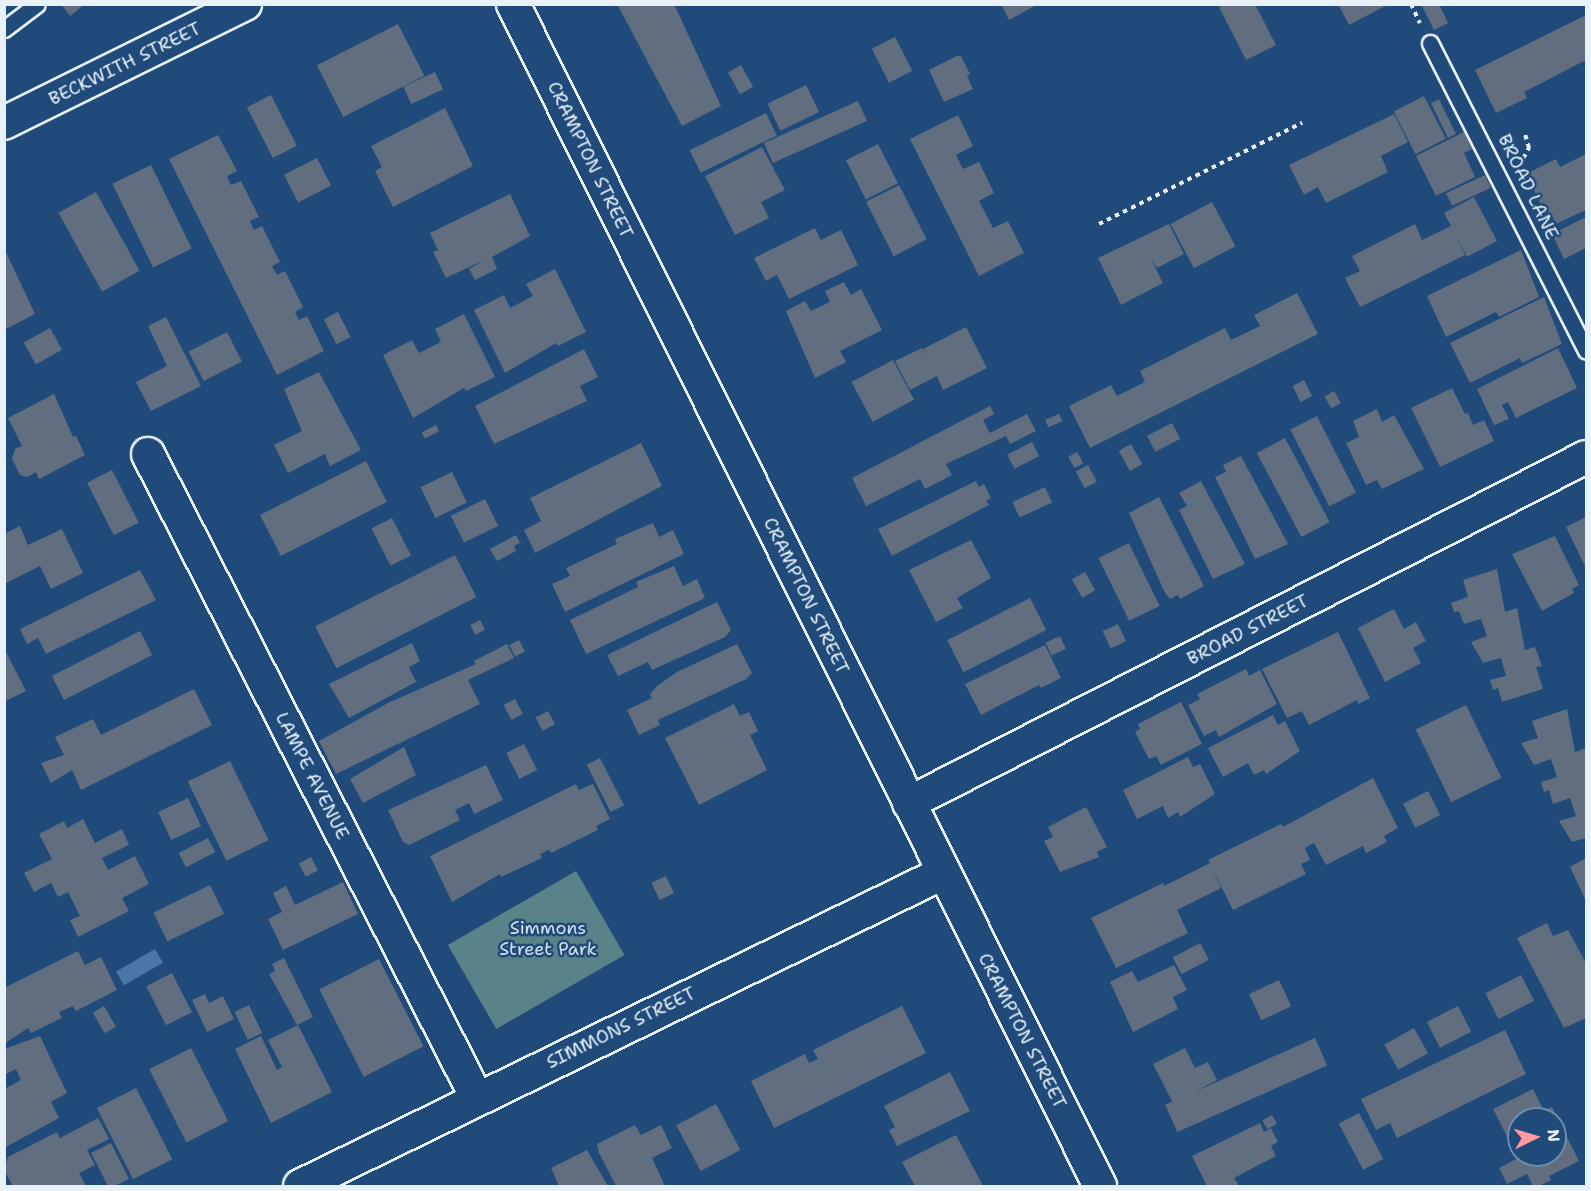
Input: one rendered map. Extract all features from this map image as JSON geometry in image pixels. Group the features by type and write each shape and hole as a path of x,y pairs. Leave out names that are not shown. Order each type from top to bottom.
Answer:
{"street":[{"name":"BECKWITH STREET","path":"4,123 245,4"},
{"name":"CRAMPTON STREET","path":"513,4 1100,1186"},
{"name":"LAMPE AVENUE","path":"148,454 477,1098"},
{"name":"BROAD STREET","path":"909,803 1587,457"},
{"name":"SIMMONS STREET","path":"300,1186 944,873"}],"lane":[{"path":"4,29 37,4"},
{"name":"BROAD LANE","path":"1430,43 1501,176 1587,351"}],"path":[{"path":"1099,224 1302,123"},
{"path":"1501,176 1522,163 1529,148 1525,134"}],"green space":[{"name":"Simmons Street Park","path":"576,871 624,955 496,1029 448,945"}],"water":[{"path":"155,949 163,963 124,985 116,972"}],"building":[{"path":"61,4 85,4 70,16"},
{"path":"617,4 674,4 721,106 682,126"},
{"path":"1001,4 1038,4 1009,20"},
{"path":"1223,4 1255,4 1276,45 1246,60 1219,7"},
{"path":"1338,4 1389,4 1349,25"},
{"path":"1421,4 1439,4 1448,23 1434,30"},
{"path":"1586,15 1586,60 1524,92 1527,98 1496,113 1475,70"},
{"path":"398,24 424,76 343,117 317,65"},
{"path":"895,37 912,71 889,83 872,49"},
{"path":"961,56 970,74 967,76 973,89 944,102 929,70"},
{"path":"741,65 753,87 740,94 728,72"},
{"path":"435,72 443,89 411,104 403,87"},
{"path":"806,85 819,112 781,131 767,104"},
{"path":"271,95 297,146 273,158 247,107"},
{"path":"1424,96 1446,139 1415,154 1394,111"},
{"path":"1439,99 1456,134 1448,138 1431,103"},
{"path":"858,101 867,121 773,163 764,143"},
{"path":"445,108 473,166 393,207 375,171 382,167 371,146"},
{"path":"766,113 777,135 701,173 690,150"},
{"path":"1394,114 1408,142 1381,156 1388,172 1326,203 1318,187 1304,195 1289,165"},
{"path":"958,115 973,146 956,155 963,169 979,162 994,193 979,201 993,228 1008,221 1024,253 979,276 910,139"},
{"path":"1464,132 1472,149 1464,153 1475,177 1436,196 1416,156"},
{"path":"218,135 237,171 227,176 231,185 241,181 259,217 250,221 254,230 262,226 280,262 272,266 277,275 285,271 303,307 295,312 299,320 307,316 324,351 277,375 169,159"},
{"path":"878,144 898,183 866,200 846,160"},
{"path":"762,147 785,190 761,202 769,218 735,235 705,176"},
{"path":"1586,154 1586,210 1556,224 1552,216 1548,219 1526,174 1556,159 1560,167"},
{"path":"317,158 331,186 298,202 284,175"},
{"path":"151,165 192,249 153,267 112,184"},
{"path":"1485,175 1491,188 1452,206 1446,193"},
{"path":"899,185 927,239 894,256 866,202"},
{"path":"96,192 140,271 102,292 58,213"},
{"path":"510,194 530,236 492,257 497,269 475,280 469,269 484,260 446,278 433,252 438,250 430,233"},
{"path":"1474,197 1497,241 1467,257 1457,237 1465,255 1360,307 1345,278 1360,271 1352,256 1415,224 1422,240 1451,226 1444,213"},
{"path":"1212,202 1235,246 1194,268 1171,224"},
{"path":"1586,217 1586,248 1564,259 1552,234"},
{"path":"1169,224 1184,254 1157,268 1151,259 1163,283 1121,305 1098,258"},
{"path":"815,228 821,240 841,230 858,265 789,299 777,275 766,281 754,258"},
{"path":"4,248 35,314 4,330"},
{"path":"1521,250 1539,297 1499,317 1496,312 1446,337 1427,296"},
{"path":"555,269 586,332 558,346 556,343 505,373 474,310 504,295 510,308 533,296 526,284"},
{"path":"844,282 851,295 861,289 882,330 840,351 846,362 815,378 786,311 805,301 811,311 830,302 825,291"},
{"path":"1297,293 1318,334 1090,448 1069,406 1111,385 1117,396 1145,382 1140,371 1225,328 1231,340 1260,326 1254,315"},
{"path":"1544,297 1562,344 1522,363 1520,358 1470,383 1450,343"},
{"path":"338,312 351,337 336,344 324,319"},
{"path":"464,314 495,377 466,391 464,388 413,418 383,355 412,340 419,353 441,342 435,329"},
{"path":"166,317 201,386 151,411 136,382 167,366 148,326"},
{"path":"966,327 987,368 943,390 937,376 910,390 895,361 922,348 926,357 923,349"},
{"path":"50,328 62,350 36,364 24,343"},
{"path":"227,332 242,361 204,381 189,352"},
{"path":"1558,348 1577,388 1516,418 1508,402 1502,405 1509,419 1494,425 1477,389"},
{"path":"584,349 598,377 580,386 587,401 494,444 475,406"},
{"path":"893,360 914,400 873,422 852,382"},
{"path":"319,372 361,450 330,466 325,454 288,473 274,445 302,431 284,389"},
{"path":"1304,380 1312,396 1301,402 1292,386"},
{"path":"1452,388 1473,425 1484,420 1494,441 1440,467 1411,408"},
{"path":"1334,391 1341,403 1331,409 1324,396"},
{"path":"54,394 73,437 76,436 85,455 39,479 36,472 27,477 20,475 12,459 15,449 22,446 8,418"},
{"path":"990,406 994,414 983,420 990,433 1027,414 1036,431 1010,444 1006,436 946,464 952,475 925,489 920,479 866,506 852,478"},
{"path":"1377,409 1382,422 1394,415 1424,469 1382,489 1377,480 1366,485 1346,443 1359,437 1353,421"},
{"path":"1059,414 1062,421 1048,427 1045,420"},
{"path":"1317,416 1356,493 1329,506 1290,430"},
{"path":"1172,423 1180,439 1155,452 1147,436"},
{"path":"436,425 439,431 425,439 422,432"},
{"path":"1285,438 1330,522 1301,537 1257,453"},
{"path":"1032,442 1039,456 1014,469 1007,455"},
{"path":"641,443 662,486 535,553 524,530 541,521 530,498"},
{"path":"1131,444 1142,464 1130,471 1119,451"},
{"path":"1077,452 1083,463 1075,468 1068,457"},
{"path":"1241,456 1288,544 1255,559 1215,477 1226,472 1223,465"},
{"path":"366,461 387,502 281,556 260,515"},
{"path":"1088,465 1097,482 1085,488 1076,472"},
{"path":"112,470 139,523 114,535 87,483"},
{"path":"452,472 467,503 435,518 421,487"},
{"path":"976,481 979,487 984,484 991,498 986,501 989,505 892,556 878,529"},
{"path":"1201,481 1245,564 1213,579 1179,510 1187,506 1179,493"},
{"path":"1045,487 1052,502 1020,518 1012,502"},
{"path":"1159,497 1204,586 1180,599 1178,595 1170,599 1165,593 1129,513"},
{"path":"485,499 498,526 464,543 451,516"},
{"path":"1586,517 1586,568 1566,527"},
{"path":"392,518 411,555 391,566 372,528"},
{"path":"653,523 659,537 673,530 684,554 565,612 552,584 570,576 566,568 617,544 615,539"},
{"path":"20,526 28,545 62,529 83,573 51,589 40,566 4,584 4,534"},
{"path":"516,535 520,543 514,546 516,551 497,561 490,549"},
{"path":"1555,536 1579,585 1572,589 1574,593 1542,611 1512,554"},
{"path":"971,540 991,578 957,598 963,608 936,622 909,570"},
{"path":"1129,543 1160,606 1129,621 1098,558"},
{"path":"455,555 476,597 336,668 315,626"},
{"path":"674,566 683,586 697,579 705,598 586,654 570,620 638,587 636,582"},
{"path":"1497,569 1505,612 1517,608 1525,650 1535,647 1542,666 1536,667 1543,689 1502,702 1498,688 1493,690 1490,680 1506,676 1501,658 1483,663 1471,642 1487,636 1481,619 1464,624 1459,611 1454,612 1451,603 1468,597 1463,580"},
{"path":"140,570 156,600 46,654 38,638 27,644 20,629"},
{"path":"1085,572 1095,590 1082,598 1072,579"},
{"path":"1030,598 1046,630 963,672 947,640"},
{"path":"717,602 731,630 725,637 652,670 648,662 618,676 607,655"},
{"path":"1394,609 1404,629 1416,622 1426,641 1413,648 1421,663 1385,682 1358,628"},
{"path":"480,620 485,630 475,635 470,625"},
{"path":"1118,624 1126,641 1111,648 1103,631"},
{"path":"140,631 152,655 64,700 52,676"},
{"path":"1338,632 1370,698 1358,704 1357,700 1309,725 1302,711 1287,718 1262,669"},
{"path":"1060,636 1066,649 1051,655 1045,643"},
{"path":"519,640 525,652 515,657 509,645"},
{"path":"412,643 420,661 409,667 416,682 349,718 329,684"},
{"path":"507,644 514,658 468,680 480,704 336,774 319,741 388,703 476,664 474,661"},
{"path":"737,644 752,673 746,679 658,720 660,725 639,735 627,710 652,698 650,694 657,686 677,672"},
{"path":"1045,645 1061,678 1041,688 1039,685 981,715 965,684"},
{"path":"4,648 26,691 4,702"},
{"path":"1246,669 1249,676 1260,670 1277,704 1219,737 1216,730 1204,736 1188,705 1200,699 1197,694"},
{"path":"194,689 212,725 81,790 72,770 51,783 41,763 64,755 55,737 93,719 101,735"},
{"path":"515,699 523,714 512,720 504,705"},
{"path":"1181,702 1202,744 1161,765 1156,756 1149,759 1135,732 1140,729 1138,724"},
{"path":"734,704 740,716 749,712 758,731 750,735 767,770 699,805 665,738"},
{"path":"1466,705 1502,778 1451,802 1416,730"},
{"path":"1567,709 1575,752 1586,748 1586,838 1572,842 1559,821 1576,816 1570,798 1553,804 1549,790 1544,792 1541,782 1557,777 1551,759 1534,765 1521,743 1538,738 1532,721"},
{"path":"548,711 555,724 543,731 536,718"},
{"path":"1273,715 1278,725 1285,721 1300,751 1266,774 1264,770 1254,775 1248,763 1223,777 1208,748"},
{"path":"524,744 537,770 519,779 506,753"},
{"path":"404,747 416,775 363,803 350,779"},
{"path":"1188,757 1193,767 1200,764 1215,794 1180,817 1178,812 1168,818 1163,806 1137,819 1123,790"},
{"path":"600,758 624,805 611,812 587,765"},
{"path":"230,761 269,840 226,861 188,782"},
{"path":"486,765 503,800 474,814 469,803 455,810 460,820 409,845 403,842 388,810"},
{"path":"1373,778 1398,828 1384,836 1387,842 1366,853 1363,846 1326,865 1314,843 1305,848 1310,860 1301,864 1306,874 1233,910 1212,868 1221,888 1177,910 1188,933 1116,968 1091,918 1163,883 1164,886 1210,863 1208,860 1281,824 1283,827"},
{"path":"576,784 579,790 593,784 610,819 596,826 598,830 551,853 549,850 540,854 542,858 501,877 500,874 452,902 430,856"},
{"path":"1428,791 1440,815 1415,828 1403,804"},
{"path":"188,798 201,826 171,840 158,812"},
{"path":"1086,807 1107,847 1097,852 1099,857 1060,872 1044,841 1053,837 1048,827"},
{"path":"83,819 95,843 122,829 129,845 102,858 108,870 135,856 149,884 122,898 129,911 78,937 70,920 80,916 68,892 58,897 51,883 34,892 24,873 52,859 39,834 64,821 67,828"},
{"path":"208,838 215,852 186,867 179,853"},
{"path":"311,857 318,870 306,877 299,864"},
{"path":"1586,858 1586,901 1570,867"},
{"path":"666,876 674,893 660,900 651,883"},
{"path":"343,882 358,914 283,950 268,919 282,912 273,893 286,886 295,905"},
{"path":"210,885 224,914 167,941 153,913"},
{"path":"1547,923 1553,936 1568,930 1586,963 1586,1018 1564,1028 1517,938"},
{"path":"1200,943 1209,960 1182,974 1173,958"},
{"path":"78,951 85,965 101,957 117,990 76,1011 73,1006 59,1012 62,1018 31,1033 28,1028 4,1044 4,988"},
{"path":"284,958 313,1017 297,1025 269,974 275,971 272,964"},
{"path":"379,959 423,1046 364,1077 319,989"},
{"path":"1174,965 1187,990 1173,997 1178,1009 1133,1032 1110,982 1132,971 1138,982"},
{"path":"172,973 192,1012 166,1025 146,986"},
{"path":"1521,975 1534,1001 1499,1019 1485,993"},
{"path":"1279,980 1291,1006 1261,1020 1249,994"},
{"path":"205,994 209,1003 223,996 234,1019 207,1032 192,1000"},
{"path":"249,1005 262,1033 248,1040 234,1012"},
{"path":"104,1006 116,1027 105,1033 93,1012"},
{"path":"902,1006 926,1053 774,1128 751,1081 805,1054 809,1063 818,1059 813,1050"},
{"path":"1458,1006 1471,1032 1440,1048 1427,1022"},
{"path":"298,1025 332,1092 271,1123 235,1049 261,1036 277,1070 282,1067 268,1040"},
{"path":"1414,1028 1428,1053 1398,1070 1384,1044"},
{"path":"1505,1030 1526,1074 1397,1138 1390,1123 1376,1130 1361,1099"},
{"path":"40,1036 67,1093 51,1102 59,1118 4,1148 4,1089 21,1080 16,1069 4,1075 4,1049"},
{"path":"1315,1038 1327,1065 1177,1132 1165,1105"},
{"path":"191,1048 228,1121 186,1142 149,1069"},
{"path":"1185,1048 1195,1068 1208,1062 1217,1080 1173,1103 1153,1064"},
{"path":"950,1072 970,1111 897,1146 889,1130 895,1127 884,1106"},
{"path":"136,1088 172,1159 133,1179 97,1108"},
{"path":"1533,1089 1542,1107 1507,1107 1507,1136 1493,1109"},
{"path":"716,1104 740,1150 701,1171 676,1125"},
{"path":"1359,1113 1383,1159 1363,1170 1339,1124"},
{"path":"1272,1115 1277,1124 1267,1129 1262,1120"},
{"path":"98,1118 109,1139 87,1150 95,1165 79,1173 86,1186 13,1186 4,1170 8,1157 57,1132 60,1138"},
{"path":"1260,1123 1264,1132 1271,1128 1278,1142 1271,1146 1276,1156 1234,1178 1239,1186 1207,1186 1192,1156"},
{"path":"635,1125 641,1135 661,1125 672,1148 652,1158 665,1186 616,1186 599,1153 597,1144"},
{"path":"956,1135 983,1186 915,1186 902,1162"},
{"path":"1567,1137 1579,1161 1567,1167"},
{"path":"111,1143 129,1179 114,1186 108,1186 91,1153"},
{"path":"587,1150 608,1186 559,1186 551,1168"},
{"path":"1507,1164 1507,1167 1567,1167 1549,1176 1551,1180 1539,1186 1533,1186 1527,1174 1507,1184 1499,1168"}]}
